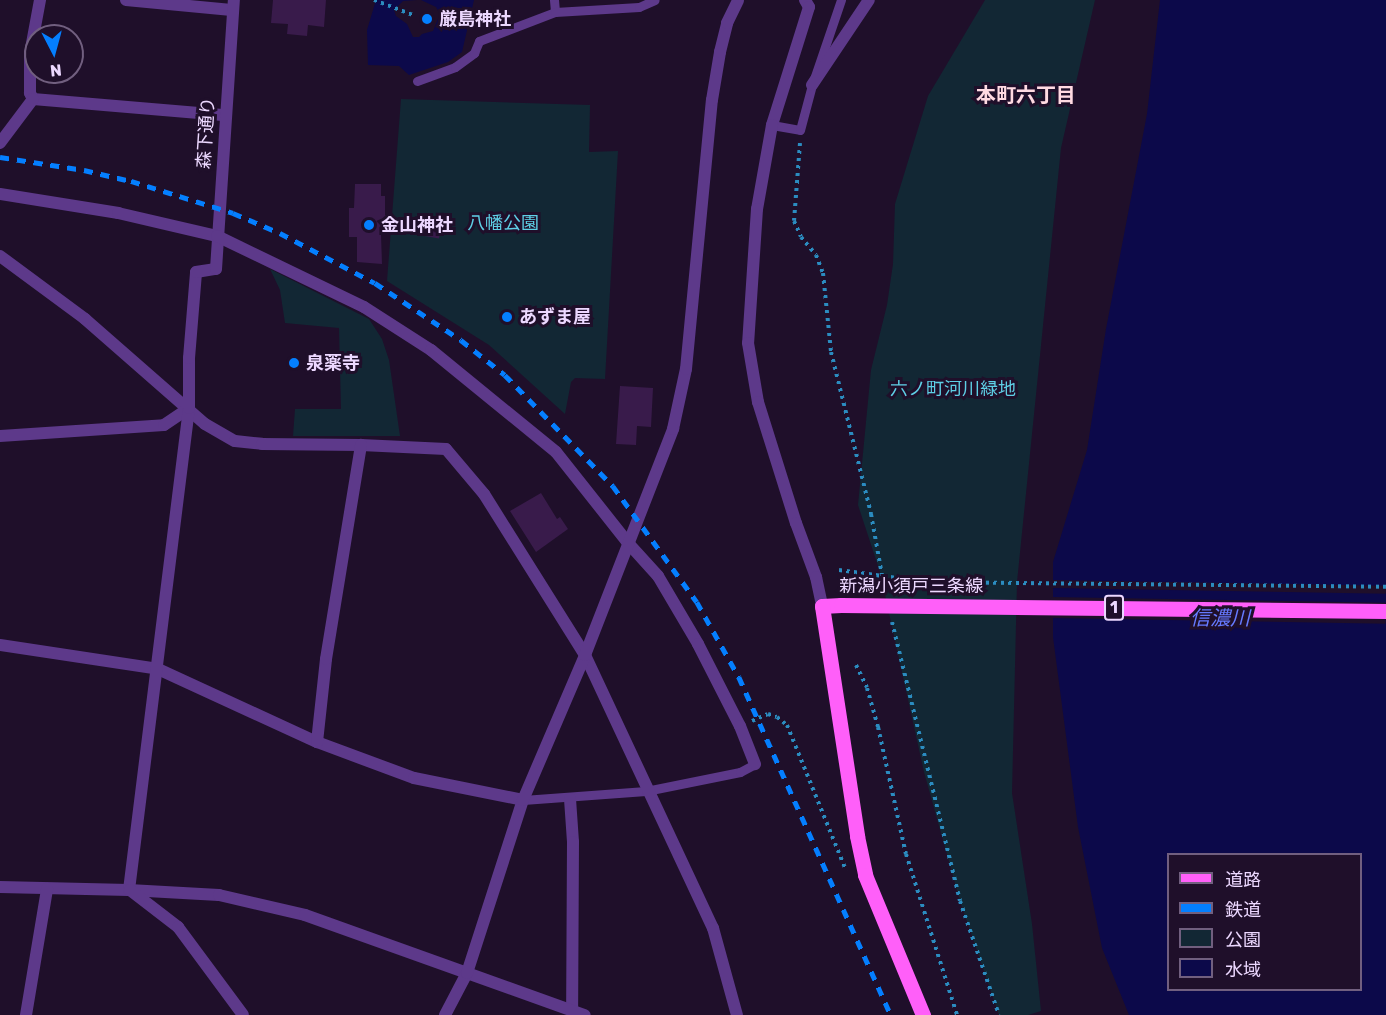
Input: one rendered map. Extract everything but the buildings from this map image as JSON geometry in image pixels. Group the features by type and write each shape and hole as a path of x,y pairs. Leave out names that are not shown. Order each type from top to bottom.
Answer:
{"main road":[{"name":"新潟小須戸三条線","path":"923,1015 865,875 822,606 841,604 1386,611"}],"street":[{"path":"33,99 30,93 30,54 40,0"},
{"path":"126,0 233,5"},
{"path":"445,1015 467,973 523,800 660,470 680,401 686,369 712,100 722,42 738,0"},
{"path":"805,0 809,7 772,125 757,209 748,343 758,402 796,523 816,577 822,606"},
{"path":"812,85 869,0"},
{"name":"森下通り","path":"189,408 189,358 196,272 216,269 233,5"},
{"path":"33,99 225,115"},
{"path":"0,143 33,99"},
{"path":"0,194 118,213 217,236 364,307 431,351 556,452 629,544 658,576 698,644 740,726 755,764"},
{"path":"0,255 85,319 205,424 235,441 262,444 446,449 484,494 585,655 646,791 713,928 737,1015"},
{"path":"0,436 164,425 189,408"},
{"path":"129,890 189,408"},
{"path":"317,742 327,659 361,445"},
{"path":"0,645 158,669 317,742 414,778 523,800"},
{"path":"570,799 573,842 572,1010"},
{"path":"0,887 129,890 219,896 305,915 585,1015"},
{"path":"26,1015 47,889"},
{"path":"129,890 177,927 243,1015"}],"lane":[{"path":"554,0 555,12"},
{"path":"417,81 455,67 474,53 479,41 555,12 639,8 655,0"},
{"path":"772,125 800,130 812,85 841,0"},
{"path":"523,800 570,799 646,791 740,772 755,764"}],"path":[{"path":"375,0 413,15"},
{"path":"800,130 794,221 801,237 816,255 823,273 831,352 871,514 885,594"},
{"path":"839,570 926,582 1386,587"},
{"path":"891,617 960,901 999,1015"},
{"path":"856,665 867,688 878,727 906,854 957,1015"},
{"path":"740,726 768,714 777,717 787,725 842,864 850,875 865,875"}],"green space":[{"name":"六ノ町河川緑地","path":"985,0 1095,0 1061,148 1017,582 1012,793 1032,924 1041,1011 1028,1015 999,1015 960,901 924,772 880,572 858,505 871,370 887,305 893,264 895,204 928,96"},
{"name":"八幡公園","path":"401,99 590,105 589,152 618,151 605,379 575,378 571,382 565,414 489,345 387,281"},
{"path":"270,269 369,319 382,339 389,360 400,436 293,436 295,409 341,409 339,328 285,323 280,290"}],"water":[{"path":"376,0 417,0 403,1 394,10 396,16 407,24 413,37 419,37 433,31 440,14 436,7 421,0 474,0 462,52 448,62 409,75 399,66 368,65 367,30"},
{"name":"信濃川","path":"1160,0 1386,0 1386,1015 1129,1015 1102,948 1078,827 1053,637 1053,562 1087,450 1106,329 1147,114"}],"pier":[{"path":"1051,580 1386,586 1386,594 1051,588"},
{"path":"1051,597 1386,603 1386,624 1051,618"}],"railway":[{"path":"0,157 84,170 131,181 233,213 280,233 375,283 461,340 505,375 613,486 697,602 739,677 891,1015"}],"place":[{"name":"厳島神社","path":"427,19"},
{"name":"金山神社","path":"369,225"},
{"name":"あずま屋","path":"507,317"},
{"name":"泉薬寺","path":"294,363"}],"district":[{"name":"本町六丁目","path":"1026,95"}]}
